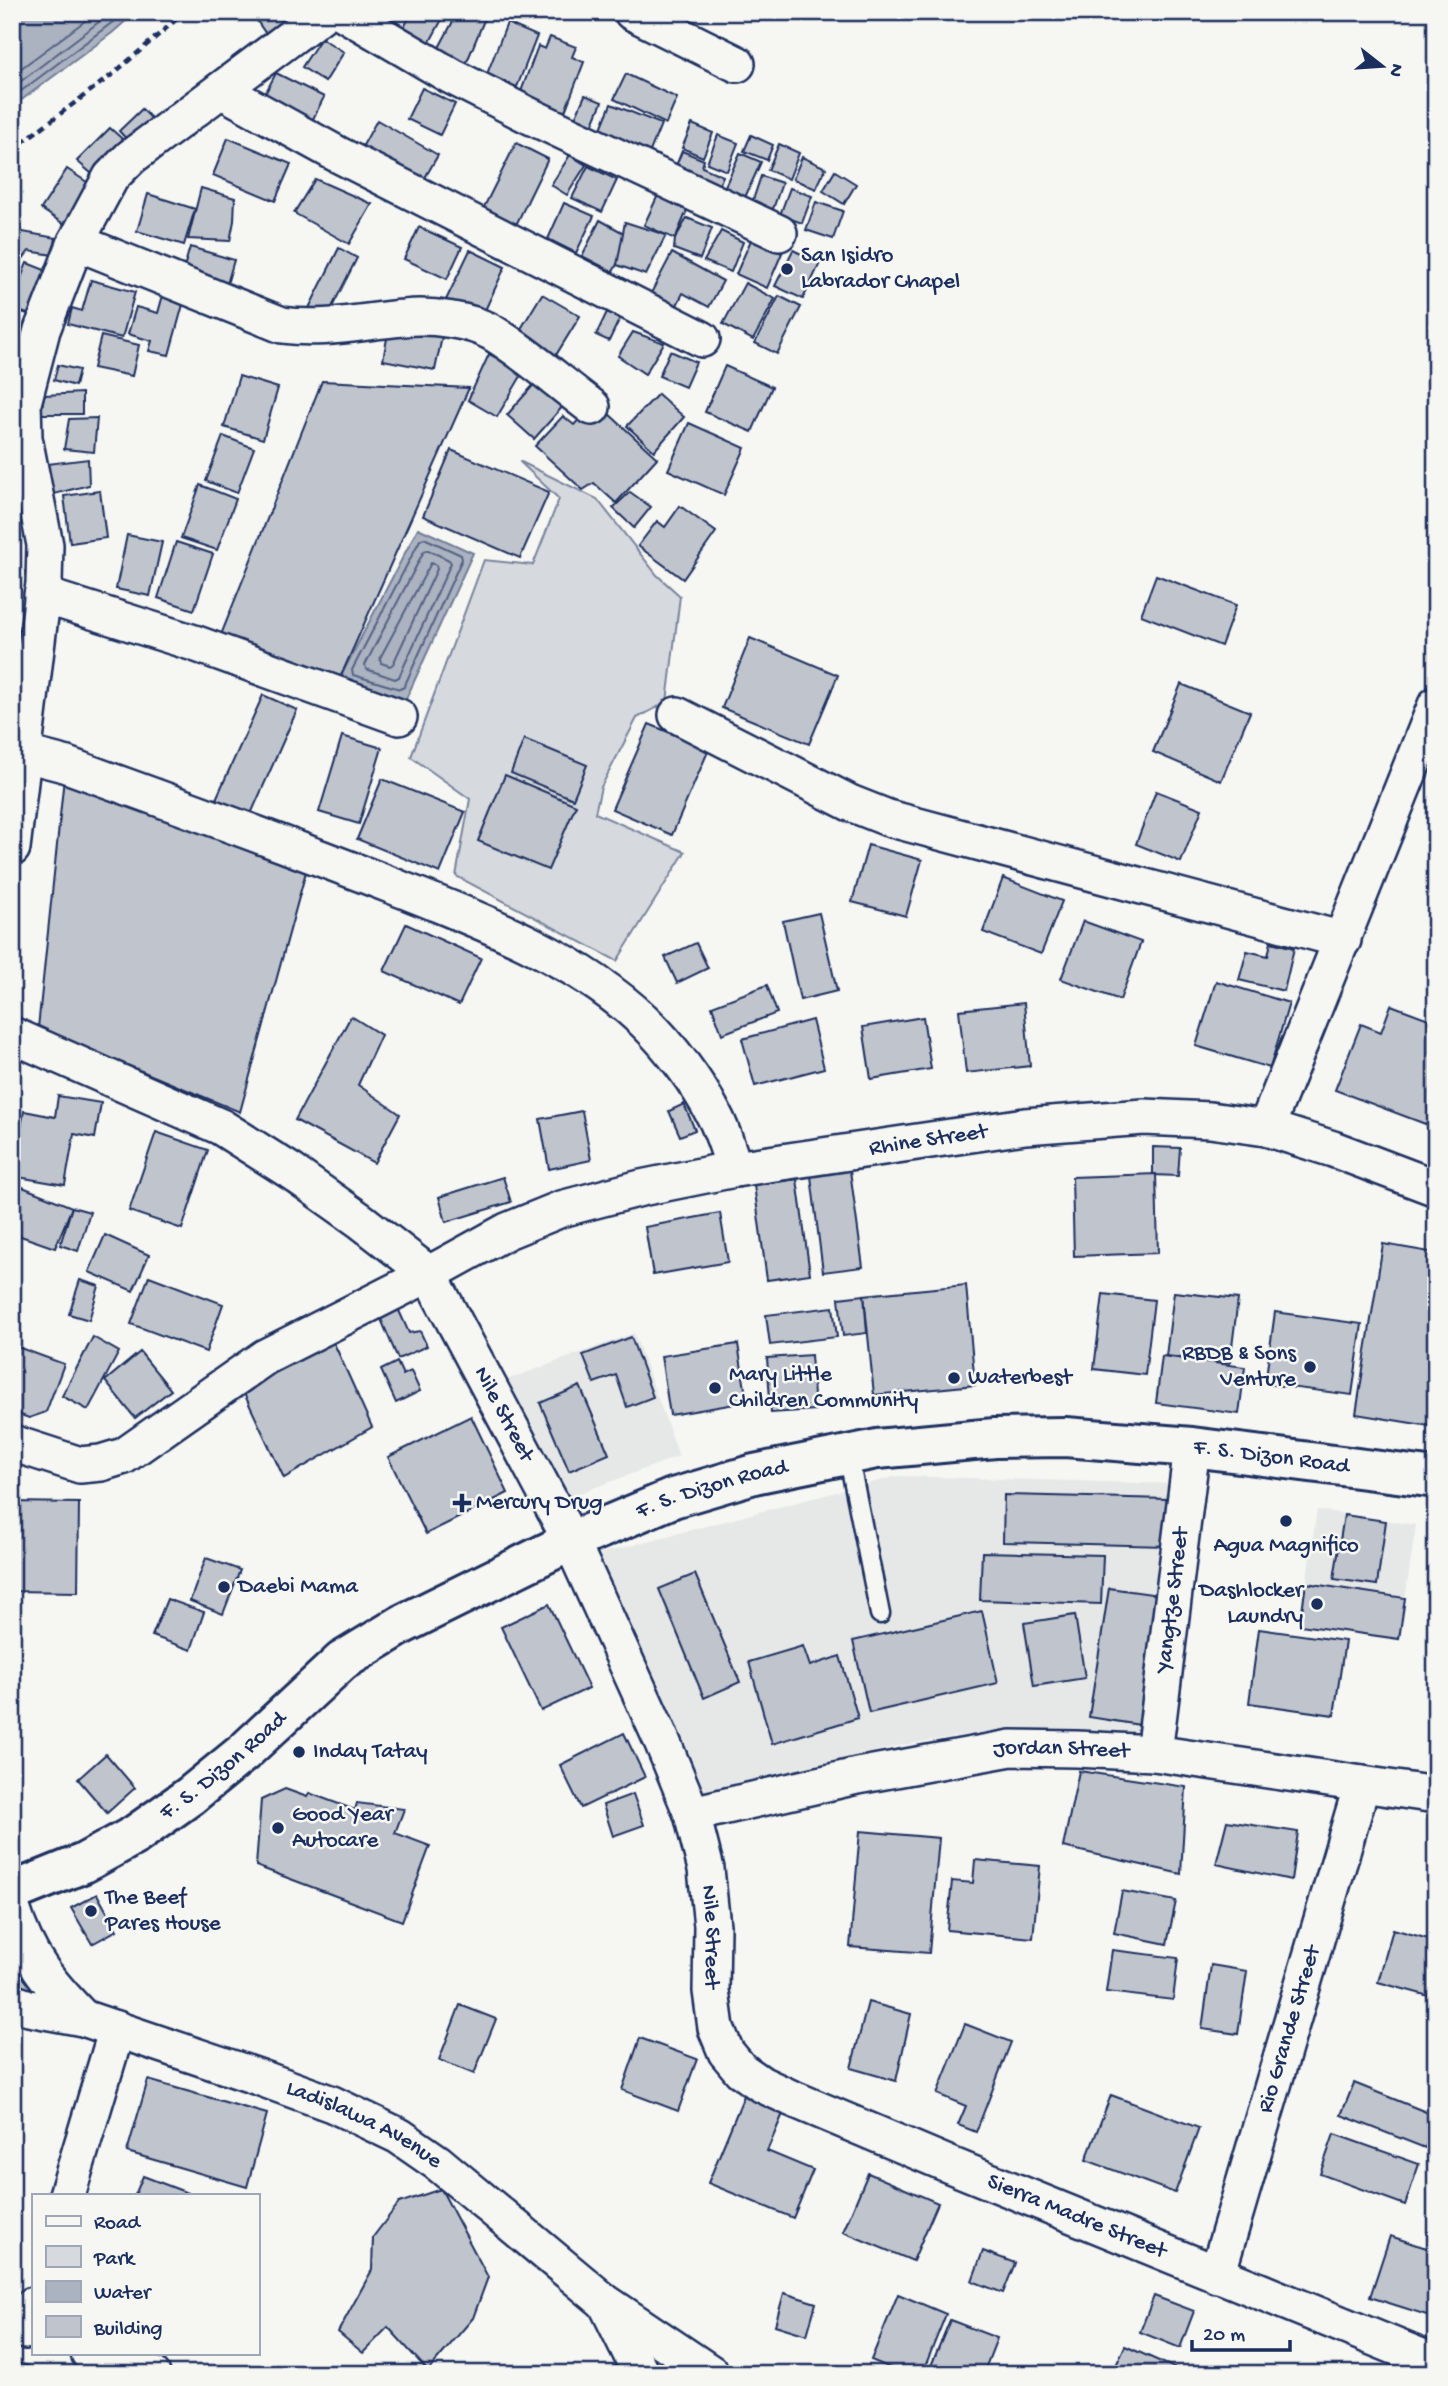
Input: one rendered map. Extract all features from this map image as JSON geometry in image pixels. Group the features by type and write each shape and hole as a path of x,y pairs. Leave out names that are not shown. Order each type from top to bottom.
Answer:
{"main road":[{"name":"F. S. Dizon Road","path":"12,1892 84,1863 135,1836 212,1779 342,1661 403,1624 571,1541 673,1497 754,1474 877,1448 1009,1438 1065,1437 1192,1447 1436,1478"}],"street":[{"path":"12,848 42,595 45,545 24,438 23,403 42,330 76,242 111,177 131,157 325,12"},
{"path":"342,12 451,76 528,115 779,233"},
{"path":"632,12 737,64"},
{"path":"221,90 349,160 702,339"},
{"path":"76,242 282,325 329,327 408,317 469,323 492,333 592,407"},
{"path":"42,595 194,643 399,717"},
{"path":"1266,1128 1436,705"},
{"path":"677,715 850,803 888,818 1343,940"},
{"path":"22,752 64,764 311,853 491,926 547,952 599,985 645,1022 686,1070 715,1115 735,1169"},
{"name":"Nile Street","path":"12,1035 221,1127 292,1172 429,1274 571,1541 662,1741 692,1814 706,1869 712,1926 711,1991 716,2028 726,2052"},
{"name":"Rhine Street","path":"12,1443 80,1465 101,1463 124,1455 265,1357 508,1231 561,1209 641,1188 735,1169 1025,1126 1144,1117 1210,1119 1266,1128 1333,1149 1436,1188"},
{"name":"Yangtze Street","path":"1153,1753 1192,1447"},
{"name":"Jordan Street","path":"692,1814 857,1776 1011,1748 1153,1753 1436,1795"},
{"name":"Rio Grande Street","path":"1217,2275 1362,1784"},
{"name":"Ladislawa Avenue","path":"12,1908 34,1962 83,2018"},
{"name":"Ladislawa Avenue","path":"12,2002 29,2008 83,2018 117,2029 332,2104 399,2136 438,2163 605,2302 712,2374"},
{"path":"67,2194 117,2029"},
{"name":"Sierra Madre Street","path":"726,2052 741,2070 761,2084 791,2098 1436,2363"},
{"name":"Ladislawa Avenue","path":"605,2302 640,2374"},
{"path":"92,2354 152,2374"}],"lane":[{"path":"848,1454 880,1614"}],"path":[{"path":"12,150 113,74 185,12"}],"shaded area":[{"path":"634,1333 679,1456 567,1498 507,1380"},
{"path":"898,1476 1176,1484 1144,1737 1012,1728 902,1745 701,1792 591,1556"},
{"path":"1317,1510 1416,1525 1399,1639 1300,1625"}],"green space":[{"path":"519,461 597,499 657,575 680,596 667,702 637,718 601,787 595,813 685,852 617,961 456,876 470,799 411,757 484,560 533,565 559,499"}],"water":[{"path":"12,12 136,12 12,107"},
{"path":"418,528 473,553 406,699 340,678"}],"building":[{"path":"251,12 281,12 288,23 268,37"},
{"path":"412,12 446,12 426,49 399,37"},
{"path":"458,12 487,13 464,69 434,57"},
{"path":"507,23 537,36 517,87 487,74"},
{"path":"550,37 576,47 572,57 584,62 564,114 519,97 538,46 545,49"},
{"path":"321,38 344,52 325,82 302,67"},
{"path":"276,73 324,97 307,131 258,107"},
{"path":"626,74 677,98 666,124 614,99"},
{"path":"422,88 455,104 440,135 407,119"},
{"path":"585,95 602,102 592,126 575,118"},
{"path":"611,104 661,124 647,159 597,138"},
{"path":"142,109 154,121 131,144 119,131"},
{"path":"377,120 438,155 422,183 361,149"},
{"path":"692,124 713,133 703,157 682,148"},
{"path":"110,128 129,145 99,180 77,161"},
{"path":"718,135 738,143 727,171 707,163"},
{"path":"751,135 773,145 767,160 744,151"},
{"path":"228,138 291,164 275,201 213,175"},
{"path":"516,143 548,159 516,225 483,209"},
{"path":"779,144 799,153 789,179 768,170"},
{"path":"682,151 704,160 702,167 723,176 716,192 673,173"},
{"path":"740,153 761,162 742,204 721,195"},
{"path":"570,155 586,165 567,195 551,185"},
{"path":"802,157 826,168 816,189 793,179"},
{"path":"588,166 617,180 602,212 572,198"},
{"path":"67,169 96,188 70,228 41,209"},
{"path":"835,171 856,184 844,204 823,191"},
{"path":"761,176 782,183 773,209 752,203"},
{"path":"315,179 372,204 349,244 294,213"},
{"path":"201,188 235,198 230,241 188,239"},
{"path":"790,188 812,196 802,223 780,215"},
{"path":"148,194 195,209 184,245 137,231"},
{"path":"658,195 688,208 675,239 644,225"},
{"path":"816,202 843,211 833,239 806,230"},
{"path":"564,203 594,216 576,253 548,239"},
{"path":"687,218 712,228 700,259 674,249 675,239"},
{"path":"600,220 631,237 613,272 582,256"},
{"path":"625,222 666,235 646,275 617,265"},
{"path":"419,227 462,247 447,279 404,259"},
{"path":"12,230 56,238 53,255 29,251 19,264 12,263"},
{"path":"721,231 743,242 731,272 704,261"},
{"path":"751,240 782,253 767,288 736,274"},
{"path":"190,247 234,260 225,291 181,278"},
{"path":"339,248 357,258 325,321 305,316"},
{"path":"470,250 505,267 481,319 445,302"},
{"path":"793,250 820,263 803,299 775,286"},
{"path":"672,253 723,281 709,307 683,293 675,309 650,295"},
{"path":"27,263 50,272 34,316 12,309 12,301"},
{"path":"91,280 135,292 122,338 68,324 72,308 82,311"},
{"path":"745,283 775,299 753,340 723,324"},
{"path":"542,294 580,316 556,355 519,332"},
{"path":"163,295 184,301 169,355 149,351 152,341 128,334 136,307 158,313"},
{"path":"779,296 801,307 777,354 755,343"},
{"path":"607,312 620,318 609,341 596,335"},
{"path":"390,322 443,332 435,370 383,360"},
{"path":"633,332 664,343 645,374 618,356"},
{"path":"12,335 22,338 12,373"},
{"path":"101,336 139,345 132,376 93,368"},
{"path":"670,351 696,362 685,387 659,376"},
{"path":"489,354 524,371 497,417 468,400"},
{"path":"58,365 79,370 75,386 54,380"},
{"path":"725,366 772,387 752,432 705,412"},
{"path":"239,376 278,388 263,439 224,427"},
{"path":"322,381 469,388 340,678 221,635"},
{"path":"537,381 564,405 534,439 507,415"},
{"path":"82,393 82,414 41,414 44,395"},
{"path":"658,394 684,417 654,451 627,426"},
{"path":"585,413 597,425 608,413 657,458 616,503 594,483 583,490 535,446 563,416 574,425"},
{"path":"97,418 94,452 64,449 69,419"},
{"path":"689,423 745,448 724,495 668,470"},
{"path":"223,436 254,448 237,493 206,481"},
{"path":"451,450 549,492 520,558 423,516"},
{"path":"88,459 89,485 54,494 47,464"},
{"path":"200,485 236,499 217,550 181,538"},
{"path":"100,491 106,538 70,543 64,496"},
{"path":"630,492 651,507 634,528 613,508"},
{"path":"680,506 716,532 683,579 638,546 657,521 665,527"},
{"path":"127,535 162,542 150,596 116,589"},
{"path":"176,542 213,554 194,610 158,598"},
{"path":"1156,575 1236,605 1221,646 1141,615"},
{"path":"750,638 838,675 809,744 722,708"},
{"path":"1181,684 1250,712 1221,781 1153,752"},
{"path":"263,695 297,710 251,814 216,799"},
{"path":"649,724 709,749 672,835 612,809"},
{"path":"342,736 382,748 359,824 319,812"},
{"path":"524,739 587,765 573,799 511,773"},
{"path":"65,768 310,857 240,1112 38,1028"},
{"path":"505,775 576,805 548,870 478,841"},
{"path":"382,779 465,812 440,873 357,839"},
{"path":"1156,791 1202,809 1181,862 1136,844"},
{"path":"868,845 922,860 906,916 852,902"},
{"path":"1003,878 1062,901 1041,954 983,932"},
{"path":"819,913 837,991 800,1000 783,921"},
{"path":"1083,921 1141,942 1120,1000 1061,979"},
{"path":"406,924 481,958 459,1005 384,971"},
{"path":"1271,942 1294,948 1284,991 1239,980 1247,951 1268,956"},
{"path":"696,943 708,968 677,983 665,957"},
{"path":"1216,981 1289,1003 1270,1068 1196,1046"},
{"path":"767,985 777,1013 722,1034 712,1006"},
{"path":"1024,1003 1030,1066 966,1073 959,1010"},
{"path":"1391,1005 1434,1021 1436,1016 1436,1128 1335,1090 1361,1024 1381,1032"},
{"path":"351,1016 381,1035 358,1085 400,1114 374,1163 295,1120"},
{"path":"923,1017 931,1069 871,1079 863,1027"},
{"path":"812,1020 824,1068 755,1086 742,1039"},
{"path":"58,1096 101,1103 95,1138 74,1134 65,1185 12,1176 24,1111 55,1117"},
{"path":"684,1104 695,1130 680,1136 669,1111"},
{"path":"582,1111 591,1160 549,1169 540,1119"},
{"path":"156,1132 208,1150 182,1229 129,1211"},
{"path":"1153,1147 1180,1148 1178,1176 1153,1175"},
{"path":"849,1163 863,1267 823,1272 810,1168"},
{"path":"1156,1174 1158,1253 1074,1256 1072,1177"},
{"path":"503,1177 511,1202 446,1222 439,1197"},
{"path":"797,1179 810,1274 767,1280 754,1185"},
{"path":"20,1186 72,1207 55,1248 12,1233 12,1208"},
{"path":"72,1207 90,1212 78,1251 60,1245"},
{"path":"720,1213 728,1262 653,1275 645,1227"},
{"path":"105,1235 149,1255 133,1291 89,1272"},
{"path":"1383,1244 1436,1253 1436,1427 1356,1414"},
{"path":"149,1276 223,1304 206,1352 131,1324"},
{"path":"80,1280 99,1286 89,1320 69,1314"},
{"path":"966,1285 975,1385 874,1395 864,1295"},
{"path":"1174,1292 1238,1299 1230,1363 1166,1356"},
{"path":"1103,1294 1154,1300 1145,1375 1094,1369"},
{"path":"864,1295 867,1333 843,1336 839,1298"},
{"path":"396,1304 409,1333 420,1331 427,1346 398,1359 378,1312"},
{"path":"833,1307 837,1337 770,1345 766,1315"},
{"path":"1275,1312 1362,1324 1352,1395 1265,1384"},
{"path":"93,1337 119,1352 88,1410 62,1396"},
{"path":"631,1337 653,1397 627,1407 616,1375 594,1383 583,1355"},
{"path":"333,1341 372,1427 284,1478 241,1387"},
{"path":"738,1344 747,1402 670,1415 661,1356"},
{"path":"12,1345 64,1364 46,1412 29,1418 12,1412"},
{"path":"140,1352 171,1390 135,1418 105,1381"},
{"path":"811,1355 815,1410 771,1413 767,1358"},
{"path":"1162,1356 1245,1367 1239,1414 1156,1403"},
{"path":"397,1362 403,1375 411,1371 420,1391 396,1403 381,1370"},
{"path":"580,1386 609,1454 569,1471 540,1403"},
{"path":"471,1416 508,1493 426,1534 388,1457"},
{"path":"1004,1495 1168,1499 1167,1546 1003,1542"},
{"path":"12,1502 79,1503 78,1592 12,1591"},
{"path":"1344,1515 1386,1521 1377,1585 1334,1579"},
{"path":"982,1552 1103,1555 1101,1604 980,1600"},
{"path":"206,1558 240,1570 223,1614 190,1601"},
{"path":"695,1574 740,1682 704,1698 659,1589"},
{"path":"1306,1583 1405,1598 1399,1639 1300,1625"},
{"path":"1109,1588 1159,1595 1140,1725 1089,1717"},
{"path":"167,1599 204,1612 191,1650 152,1636"},
{"path":"549,1604 589,1688 541,1711 501,1627"},
{"path":"982,1611 998,1683 869,1713 853,1641"},
{"path":"1075,1615 1085,1678 1034,1686 1024,1623"},
{"path":"1259,1629 1345,1641 1334,1715 1249,1703"},
{"path":"803,1646 810,1666 840,1656 858,1718 772,1744 749,1662"},
{"path":"624,1733 645,1777 581,1808 560,1765"},
{"path":"106,1754 135,1788 107,1813 78,1779"},
{"path":"1079,1771 1186,1787 1181,1874 1063,1847"},
{"path":"285,1789 307,1797 309,1793 355,1810 357,1803 404,1809 395,1833 430,1846 402,1921 256,1866 261,1800"},
{"path":"633,1794 644,1825 613,1836 603,1805"},
{"path":"1227,1821 1298,1832 1291,1880 1216,1864"},
{"path":"860,1831 939,1838 929,1953 850,1947"},
{"path":"975,1860 1040,1866 1033,1938 947,1930 952,1881 973,1883"},
{"path":"1122,1891 1176,1901 1167,1944 1114,1933"},
{"path":"97,1894 117,1930 92,1944 71,1908"},
{"path":"1393,1929 1436,1941 1436,1998 1378,1982"},
{"path":"1112,1950 1178,1958 1173,2000 1106,1992"},
{"path":"14,1960 47,1989 35,2004 12,1985"},
{"path":"1211,1965 1247,1971 1238,2034 1202,2029"},
{"path":"868,2002 911,2014 896,2081 851,2068"},
{"path":"460,2005 496,2019 474,2074 439,2060"},
{"path":"965,2024 1011,2042 976,2132 958,2125 966,2106 937,2094"},
{"path":"640,2038 697,2059 678,2111 622,2090"},
{"path":"148,2080 267,2114 247,2187 127,2152"},
{"path":"1354,2083 1436,2116 1436,2123 1425,2148 1341,2115"},
{"path":"745,2093 785,2109 767,2151 813,2170 793,2218 708,2183"},
{"path":"1111,2095 1199,2128 1175,2193 1086,2160"},
{"path":"1334,2134 1419,2164 1405,2205 1320,2174"},
{"path":"868,2173 938,2203 913,2261 843,2232"},
{"path":"143,2176 190,2194 135,2194"},
{"path":"441,2189 488,2277 473,2318 428,2371 388,2327 363,2353 338,2332 372,2270 373,2237 399,2203"},
{"path":"1390,2236 1436,2251 1436,2318 1370,2297"},
{"path":"983,2251 1015,2263 1003,2293 972,2281"},
{"path":"784,2293 816,2303 807,2335 775,2325"},
{"path":"898,2294 946,2314 922,2374 905,2374 871,2360"},
{"path":"1154,2296 1194,2311 1180,2348 1140,2332"},
{"path":"950,2320 997,2338 983,2374 928,2373"},
{"path":"1125,2346 1177,2369 1175,2374 1112,2374"},
{"path":"12,2361 28,2366 26,2374 12,2374"}],"place":[{"name":"San Isidro Labrador Chapel","path":"787,269"},
{"name":"RBDB & Sons Venture","path":"1310,1367"},
{"name":"Waterbest","path":"954,1378"},
{"name":"Mary Little Children Community","path":"715,1388"},
{"name":"Mercury Drug","path":"462,1503"},
{"name":"Agua Magnifico","path":"1286,1521"},
{"name":"Daebi Mama","path":"224,1587"},
{"name":"Dashlocker Laundry","path":"1317,1604"},
{"name":"Inday Tatay","path":"299,1752"},
{"name":"Good Year Autocare","path":"278,1828"},
{"name":"The Beef Pares House","path":"91,1911"}]}
